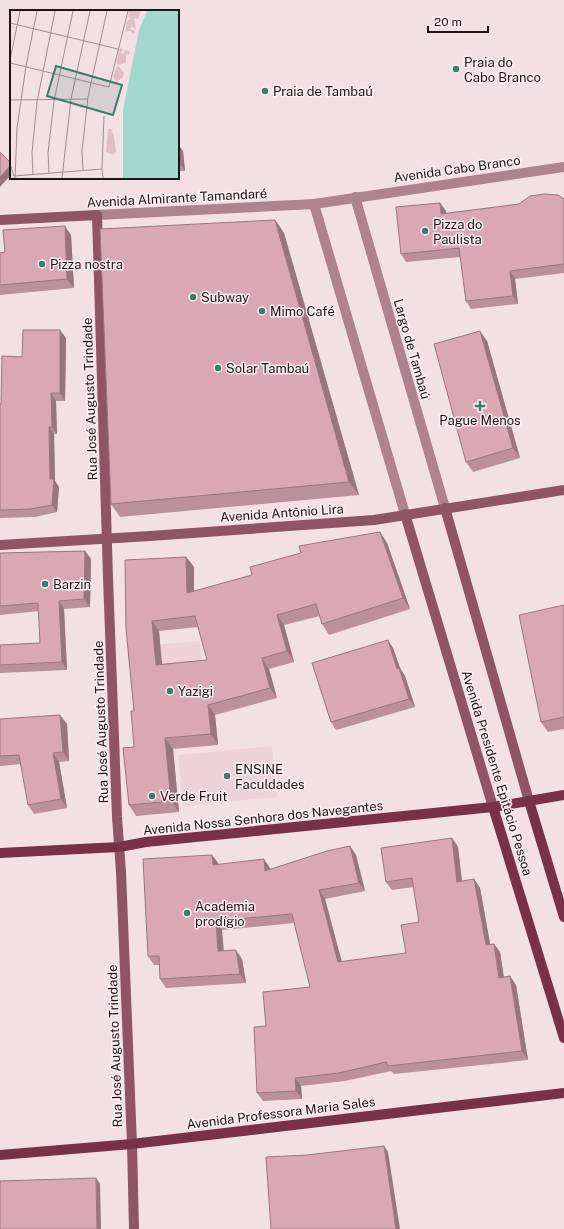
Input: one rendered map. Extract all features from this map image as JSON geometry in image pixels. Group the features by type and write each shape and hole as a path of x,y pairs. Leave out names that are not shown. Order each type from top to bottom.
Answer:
{"main road":[{"name":"Avenida Almirante Tamandaré","path":"0,220 97,215"},
{"name":"Rua José Augusto Trindade","path":"97,215 107,538 132,1144 134,1229"},
{"name":"Avenida Antônio Lira","path":"0,545 374,520 564,490"},
{"name":"Avenida Presidente Epitácio Pessoa","path":"445,508 564,917"},
{"name":"Avenida Presidente Epitácio Pessoa","path":"405,514 564,1038"},
{"name":"Avenida Nossa Senhora dos Navegantes","path":"0,853 119,847 146,842 493,807 564,795"},
{"name":"Avenida Professora Maria Sales","path":"0,1155 132,1144 564,1094"}],"street":[{"name":"Avenida Cabo Branco","path":"354,197 564,167"},
{"name":"Avenida Almirante Tamandaré","path":"97,215 314,204 354,197"},
{"name":"Largo de Tambaú","path":"354,197 445,508"},
{"path":"314,204 405,514"}],"shaded area":[{"path":"200,641 207,709 130,647"},
{"name":"ENSINE Faculdades","path":"272,746 277,797 183,806 178,755"}],"building":[{"path":"179,146 181,165 179,165"},
{"path":"0,152 10,162 10,166 0,177"},
{"path":"544,194 558,195 564,199 564,264 510,271 513,296 466,301 459,248 401,254 396,207 440,203 441,214 519,204 530,196"},
{"name":"Solar Tambaú","path":"275,220 349,482 111,504 100,229"},
{"name":"Pizza nostra","path":"65,226 67,279 0,285 0,253 5,252 3,230"},
{"path":"23,330 60,330 60,393 51,393 52,427 49,427 50,479 54,479 52,505 30,509 0,510 0,404 2,356 22,357"},
{"name":"Pague Menos","path":"480,331 513,448 466,462 434,344"},
{"path":"380,532 403,598 322,624 316,604 277,615 287,651 262,658 270,688 208,705 211,734 165,738 171,801 129,805 123,748 134,747 131,711 134,711 126,629 125,560 186,557 187,593 252,575 250,567 301,553 299,546","holes":["195,616 207,660 156,665 152,621"]},
{"path":"85,551 84,599 59,601 62,662 0,665 0,645 40,643 38,603 0,606 0,553"},
{"path":"564,605 564,717 541,722 519,615"},
{"path":"388,640 397,669 399,668 409,699 331,722 312,663"},
{"path":"60,715 63,752 53,753 61,799 28,805 19,755 0,756 0,719"},
{"path":"452,838 457,882 474,879 486,945 494,944 499,978 510,976 522,1051 388,1066 386,1062 339,1073 295,1078 296,1091 257,1093 254,1027 266,1026 263,992 310,987 292,914 216,921 218,951 236,950 240,974 160,979 159,956 148,956 143,859 212,855 213,865 264,859 265,871 327,851 350,846 359,883 319,890 338,962 406,953 401,925 419,922 412,878 386,882 381,848"},
{"path":"384,1146 396,1229 271,1229 266,1157 307,1155"},
{"path":"96,1178 97,1229 0,1229 0,1181"}],"place":[{"name":"Praia do Cabo Branco","path":"456,69"},
{"name":"Praia de Tambaú","path":"265,91"},
{"name":"Pizza do Paulista","path":"425,231"},
{"name":"Pizza nostra","path":"42,264"},
{"name":"Subway","path":"193,297"},
{"name":"Mimo Café","path":"262,311"},
{"name":"Solar Tambaú","path":"218,368"},
{"name":"Pague Menos","path":"480,406"},
{"name":"Barzin","path":"45,584"},
{"name":"Yazigi","path":"170,691"},
{"name":"ENSINE Faculdades","path":"227,776"},
{"name":"Verde Fruit","path":"152,796"},
{"name":"Academia prodígio","path":"187,913"}]}
